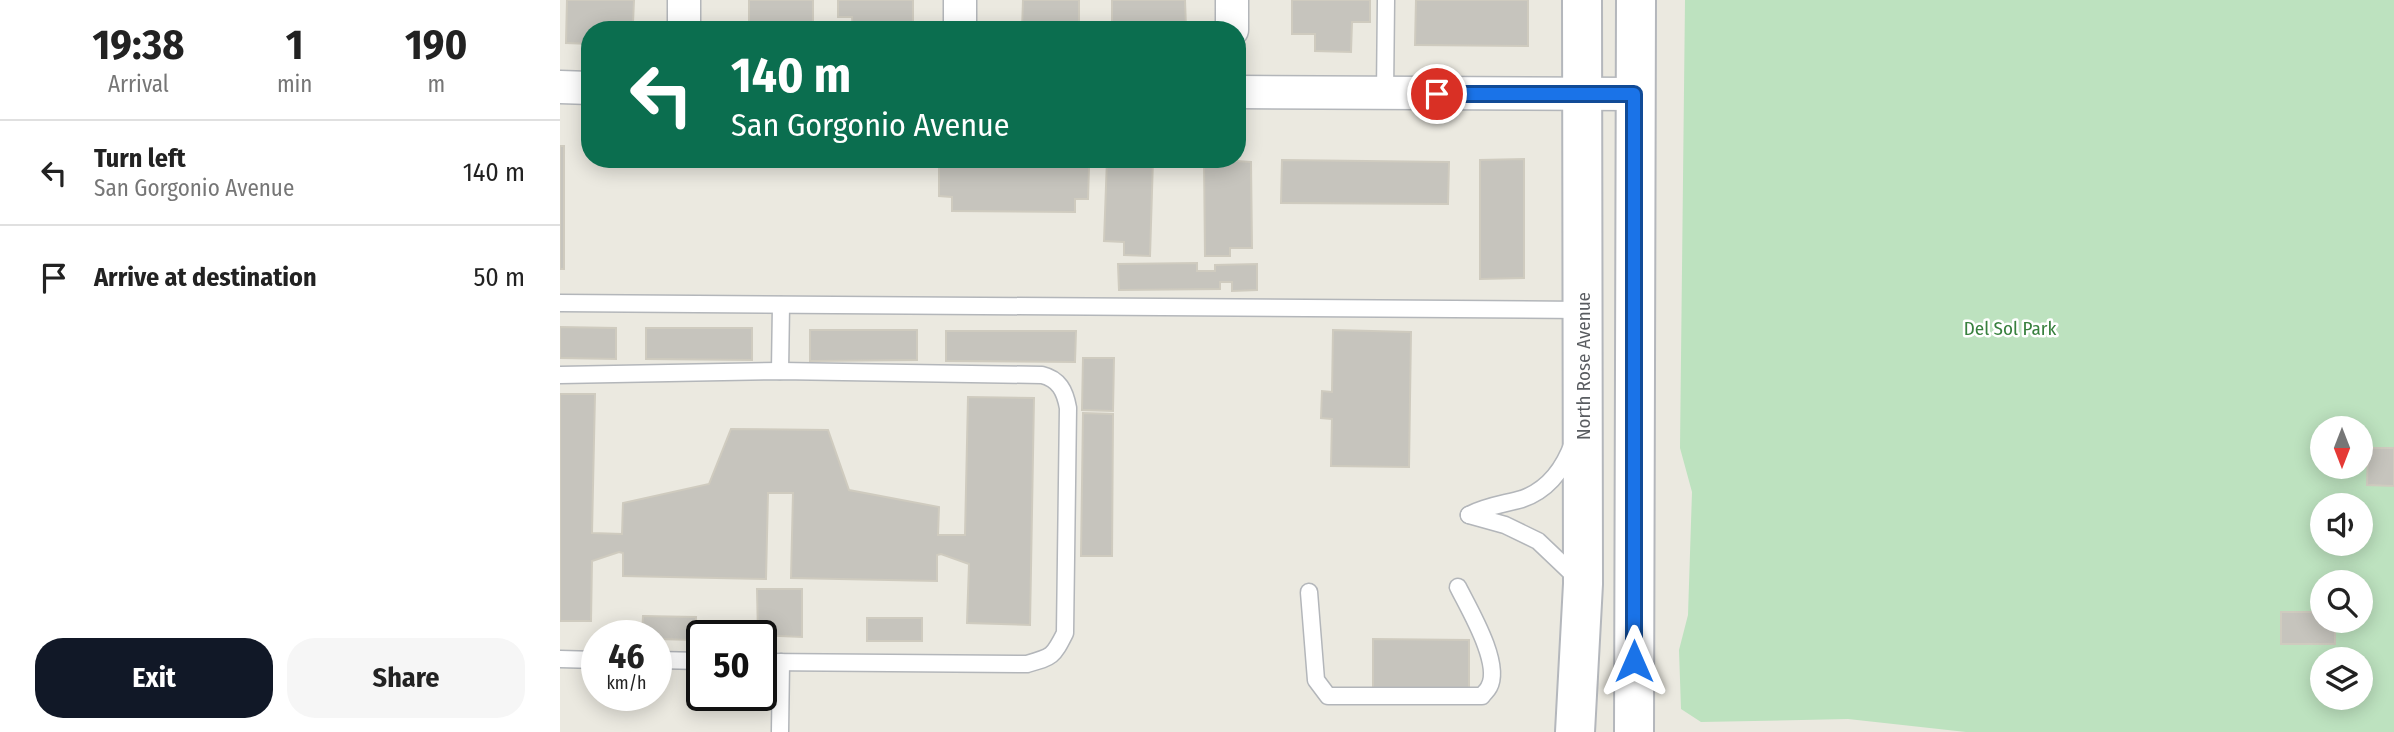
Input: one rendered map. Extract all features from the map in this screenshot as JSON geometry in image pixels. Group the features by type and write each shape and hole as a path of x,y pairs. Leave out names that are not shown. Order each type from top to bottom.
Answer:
{"main road":[{"name":"North Rose Avenue","path":"1575,732 1583,584 1582,0"},
{"path":"1634,732 1636,0"}],"street":[{"path":"684,0 684,21"},
{"path":"960,0 960,21"},
{"path":"1232,0 1232,21"},
{"path":"560,87 581,88"},
{"path":"1246,92 1634,94"}],"lane":[{"path":"1385,94 1386,0"},
{"path":"560,303 1583,310"},
{"path":"780,371 781,305"},
{"path":"560,374 780,371 1042,375 1059,383 1068,408 1065,633 1049,658 1027,664 777,662"},
{"path":"1583,414 1572,447 1561,468 1539,491 1524,498 1481,508 1469,515 1505,525 1538,541 1583,584"},
{"path":"1309,592 1316,680 1328,696 1482,696 1490,686 1492,670 1485,642 1458,587"},
{"path":"560,659 581,660"},
{"path":"780,732 781,662"}],"green space":[{"name":"Del Sol Park","path":"1685,0 2394,0 2394,732 1966,732 1848,719 1701,722 1681,709 1679,650 1688,615 1692,492 1680,448"}],"building":[{"path":"567,0 634,0 633,21 581,21 581,44 566,43"},
{"path":"749,0 813,0 813,21 749,21"},
{"path":"838,0 913,0 913,21 852,21 852,17 838,17"},
{"path":"1023,0 1079,0 1079,21 1022,21"},
{"path":"1112,0 1185,0 1186,21 1112,21"},
{"path":"1292,0 1370,0 1370,22 1352,22 1351,52 1315,51 1315,34 1292,34"},
{"path":"1416,0 1528,0 1528,46 1415,45"},
{"path":"560,146 564,146 564,269 560,269"},
{"path":"1524,159 1524,278 1480,279 1480,160"},
{"path":"1282,160 1449,162 1448,204 1281,203"},
{"path":"1246,162 1251,162 1252,248 1230,248 1230,256 1205,256 1204,168 1246,168"},
{"path":"939,168 1089,168 1088,199 1075,199 1075,212 952,211 952,197 939,196"},
{"path":"1107,168 1153,168 1150,256 1124,255 1124,242 1104,241"},
{"path":"1197,263 1197,271 1215,271 1215,265 1257,264 1257,290 1232,291 1232,282 1220,282 1220,289 1119,290 1118,264"},
{"path":"560,327 616,328 616,359 560,358"},
{"path":"646,328 752,328 752,360 646,359"},
{"path":"810,330 917,330 917,360 810,361"},
{"path":"1333,330 1411,332 1409,467 1331,466 1332,419 1321,418 1322,391 1332,392"},
{"path":"946,331 1076,331 1075,362 946,361"},
{"path":"1083,358 1114,358 1113,411 1082,410"},
{"path":"560,394 595,394 592,533 622,534 623,503 709,484 731,429 828,430 849,490 939,507 938,535 965,535 968,397 1034,398 1030,625 967,623 969,564 941,554 937,555 937,581 791,578 793,493 768,493 766,579 623,576 623,553 619,552 592,561 591,620 560,621"},
{"path":"1083,413 1113,414 1112,556 1081,556"},
{"path":"2373,448 2394,448 2394,486 2367,485 2367,480 2373,480"},
{"path":"757,589 802,589 802,637 777,636 777,620 758,620"},
{"path":"2281,612 2310,612 2310,633 2335,633 2335,644 2281,644"},
{"path":"643,616 696,617 696,620 686,620 686,640 672,639 672,620 643,620"},
{"path":"867,618 922,618 922,641 867,641"},
{"path":"1373,639 1469,640 1469,690 1373,689"}],"route":[{"path":"1437,94 1634,94 1634,661"}]}
